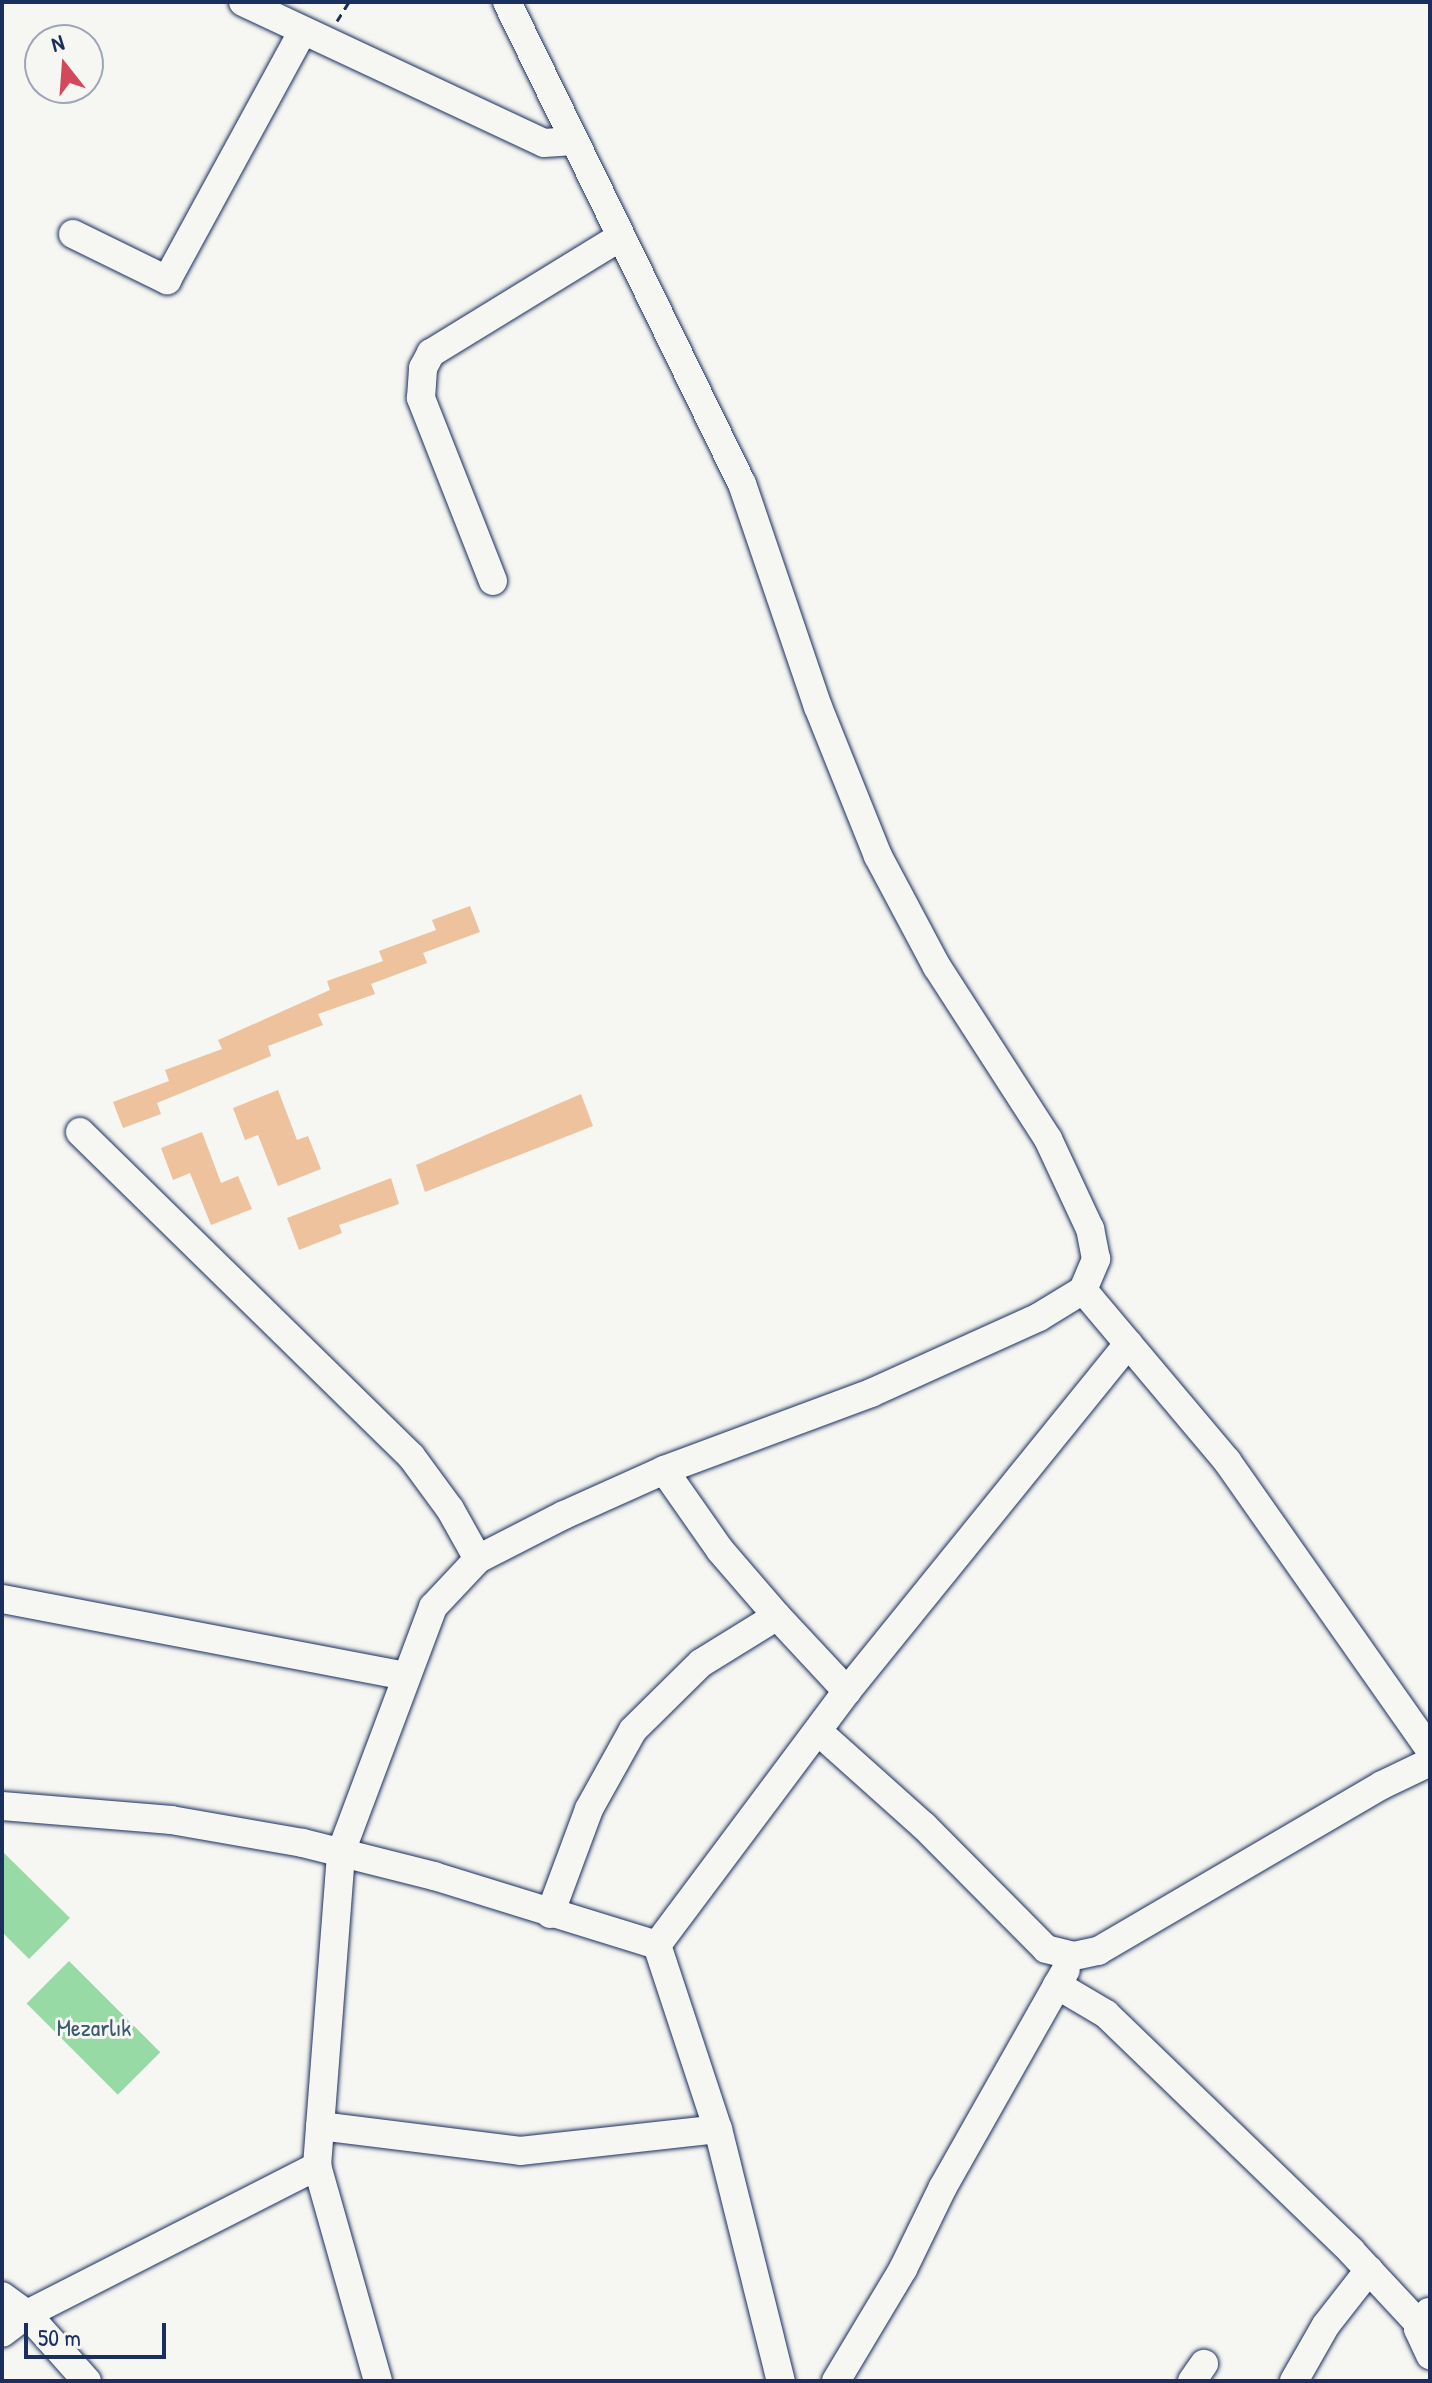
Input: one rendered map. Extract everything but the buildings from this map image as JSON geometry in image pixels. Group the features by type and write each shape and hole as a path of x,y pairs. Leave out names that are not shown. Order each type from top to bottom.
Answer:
{"street":[{"path":"243,2 301,34 544,143 570,141"},
{"path":"378,2381 317,2166 341,1852 404,1676 433,1607 478,1559 664,1470 937,1365 1039,1317 1083,1290 1094,1269 1096,1249 1079,1202 1048,1139 937,967 878,856 818,707 742,484 570,141 507,2"},
{"path":"73,234 167,280 301,34"},
{"path":"493,581 421,398 423,368 431,353 620,237"},
{"path":"80,1132 411,1456 450,1509 478,1559"},
{"path":"1083,1290 1227,1461 1430,1750"},
{"path":"657,1945 821,1734 847,1691 1128,1344"},
{"path":"664,1470 707,1533 777,1616 847,1691"},
{"path":"2,1599 404,1676"},
{"path":"550,1914 593,1798 633,1730 701,1663 777,1616"},
{"path":"821,1734 924,1826 1046,1949 1074,1956 1098,1951 1382,1785 1430,1762"},
{"path":"2,1806 171,1820 341,1852 657,1945"},
{"path":"657,1945 718,2129 781,2381"},
{"path":"836,2381 903,2269 943,2187 1074,1956"},
{"path":"1057,1985 1106,2014 1369,2270 1424,2317 1418,2335 1430,2355"},
{"path":"320,2126 520,2151 718,2129"},
{"path":"2,2333 27,2314 317,2166"},
{"path":"1294,2381 1326,2325 1369,2270"},
{"path":"2,2296 27,2314 87,2381"}],"green space":[{"name":"Mezarlık","path":"2,1851 70,1918 29,1959 2,1932"},
{"name":"Mezarlık","path":"69,1961 160,2052 118,2095 27,2003"}]}
